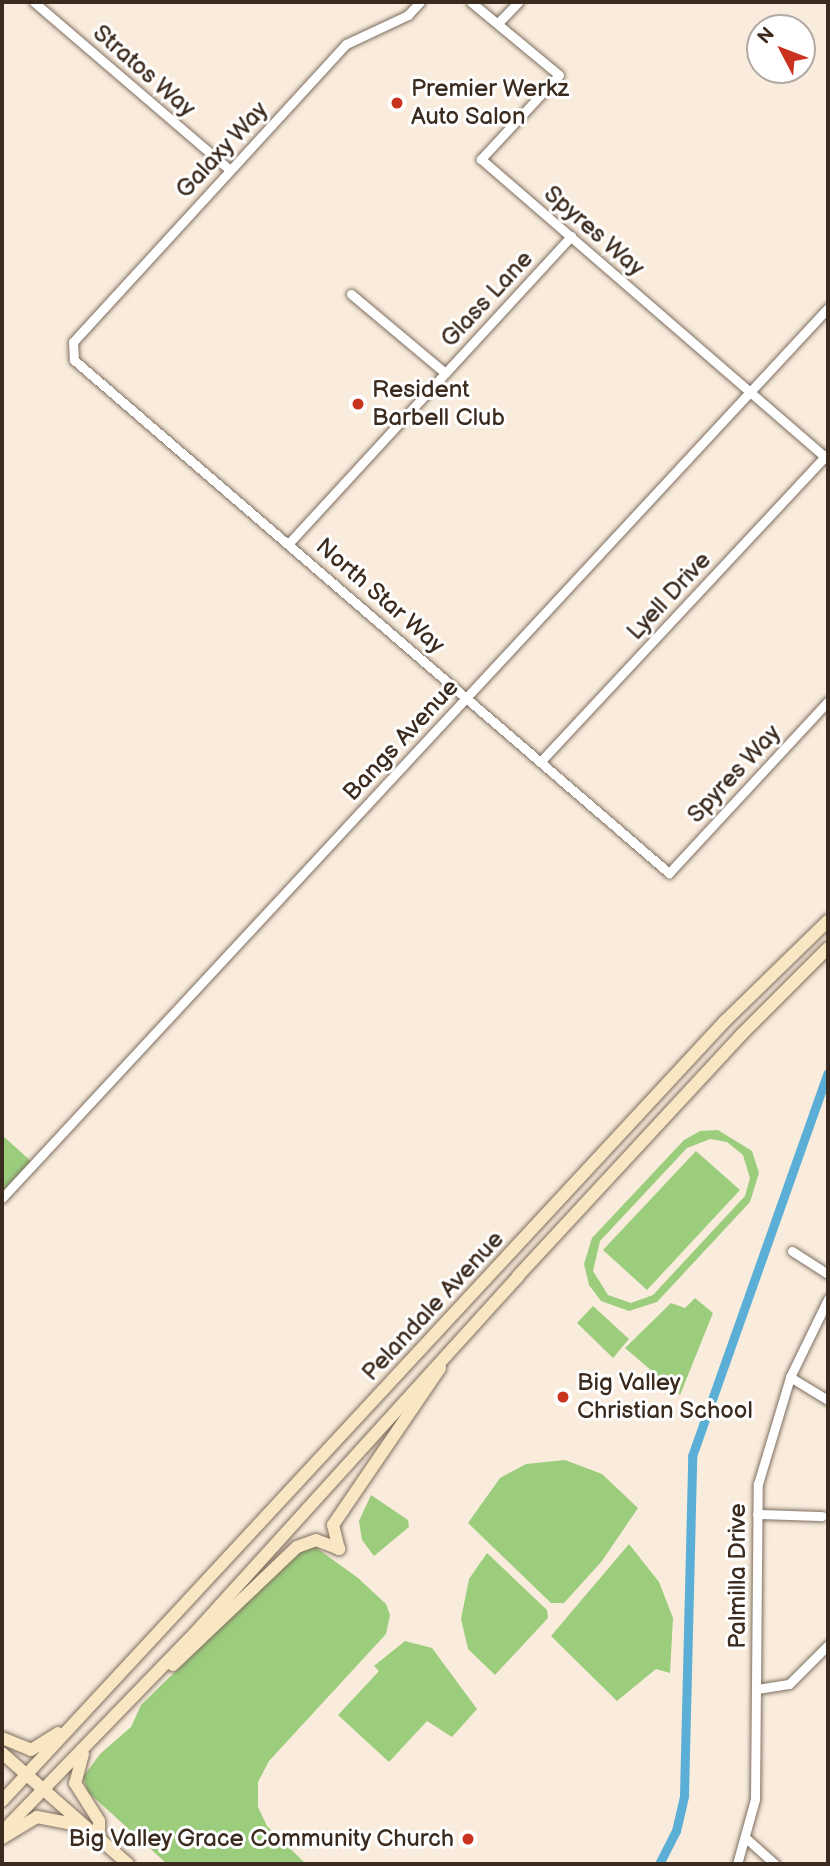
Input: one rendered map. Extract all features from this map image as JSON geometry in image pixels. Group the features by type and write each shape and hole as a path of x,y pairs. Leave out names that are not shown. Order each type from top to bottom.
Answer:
{"main road":[{"name":"Pelandale Avenue","path":"2,1801 725,1021 828,921"},
{"name":"Pelandale Avenue","path":"2,1832 145,1686 741,1035 828,948"},
{"path":"145,1686 191,1652 297,1547 317,1540 339,1549 333,1525 412,1416 449,1351"},
{"name":"Pelandale Avenue","path":"2,1738 31,1749 74,1725"},
{"name":"Pelandale Avenue","path":"86,1746 75,1783 99,1821 99,1839"},
{"path":"2,1753 128,1864"},
{"path":"2,1838 43,1817 80,1825 99,1839"}],"street":[{"name":"Stratos Way","path":"34,2 230,170"},
{"name":"Galaxy Way","path":"70,347 351,39 405,17 420,2"},
{"path":"471,2 499,22 518,2"},
{"name":"Spyres Way","path":"499,22 559,75 481,159 827,457"},
{"name":"Glass Lane","path":"289,543 571,236"},
{"path":"351,294 445,373"},
{"name":"Bangs Avenue","path":"2,1198 828,308"},
{"name":"North Star Way","path":"70,347 74,360 668,873"},
{"name":"Lyell Drive","path":"541,761 827,457"},
{"name":"Spyres Way","path":"668,873 828,701"},
{"path":"792,1251 828,1274"},
{"name":"Palmilla Drive","path":"737,1864 747,1839 755,1799 757,1514 761,1469 790,1377 828,1299"},
{"path":"790,1377 828,1401"},
{"path":"757,1514 822,1517"},
{"path":"757,1689 789,1684 828,1645"},
{"path":"747,1839 775,1864"}],"green space":[{"path":"718,1130 752,1151 759,1173 750,1202 657,1302 629,1311 601,1301 589,1285 584,1264 592,1238 684,1140 700,1131","holes":["710,1139 727,1142 743,1155 750,1178 745,1196 653,1295 631,1303 608,1295 593,1271 600,1241 687,1148"]},
{"path":"2,1135 33,1163 2,1198"},
{"path":"696,1151 740,1190 647,1290 603,1250"},
{"path":"695,1298 713,1313 680,1395 625,1348 671,1303 685,1308"},
{"path":"593,1306 629,1339 613,1358 577,1323"},
{"path":"565,1460 602,1474 638,1508 602,1561 564,1603 551,1603 468,1523 500,1478 526,1464"},
{"path":"371,1495 408,1520 409,1527 374,1556 362,1540 359,1521"},
{"path":"629,1544 659,1582 673,1618 670,1673 656,1669 617,1701 551,1636"},
{"path":"314,1546 358,1578 386,1604 390,1615 386,1634 269,1761 258,1782 258,1807 267,1826 306,1864 167,1864 88,1792 83,1777 100,1754 131,1727 141,1705 297,1552"},
{"path":"487,1553 547,1610 548,1618 495,1675 468,1649 461,1619 469,1579"},
{"path":"405,1641 432,1648 477,1709 452,1737 427,1721 389,1762 338,1715 379,1671 374,1666"}],"waterway":[{"path":"659,1864 676,1831 684,1795 692,1456 828,1073"}],"place":[{"name":"Premier Werkz Auto Salon","path":"397,103"},
{"name":"Resident Barbell Club","path":"358,404"},
{"name":"Big Valley Christian School","path":"563,1397"},
{"name":"Big Valley Grace Community Church","path":"468,1839"}]}
